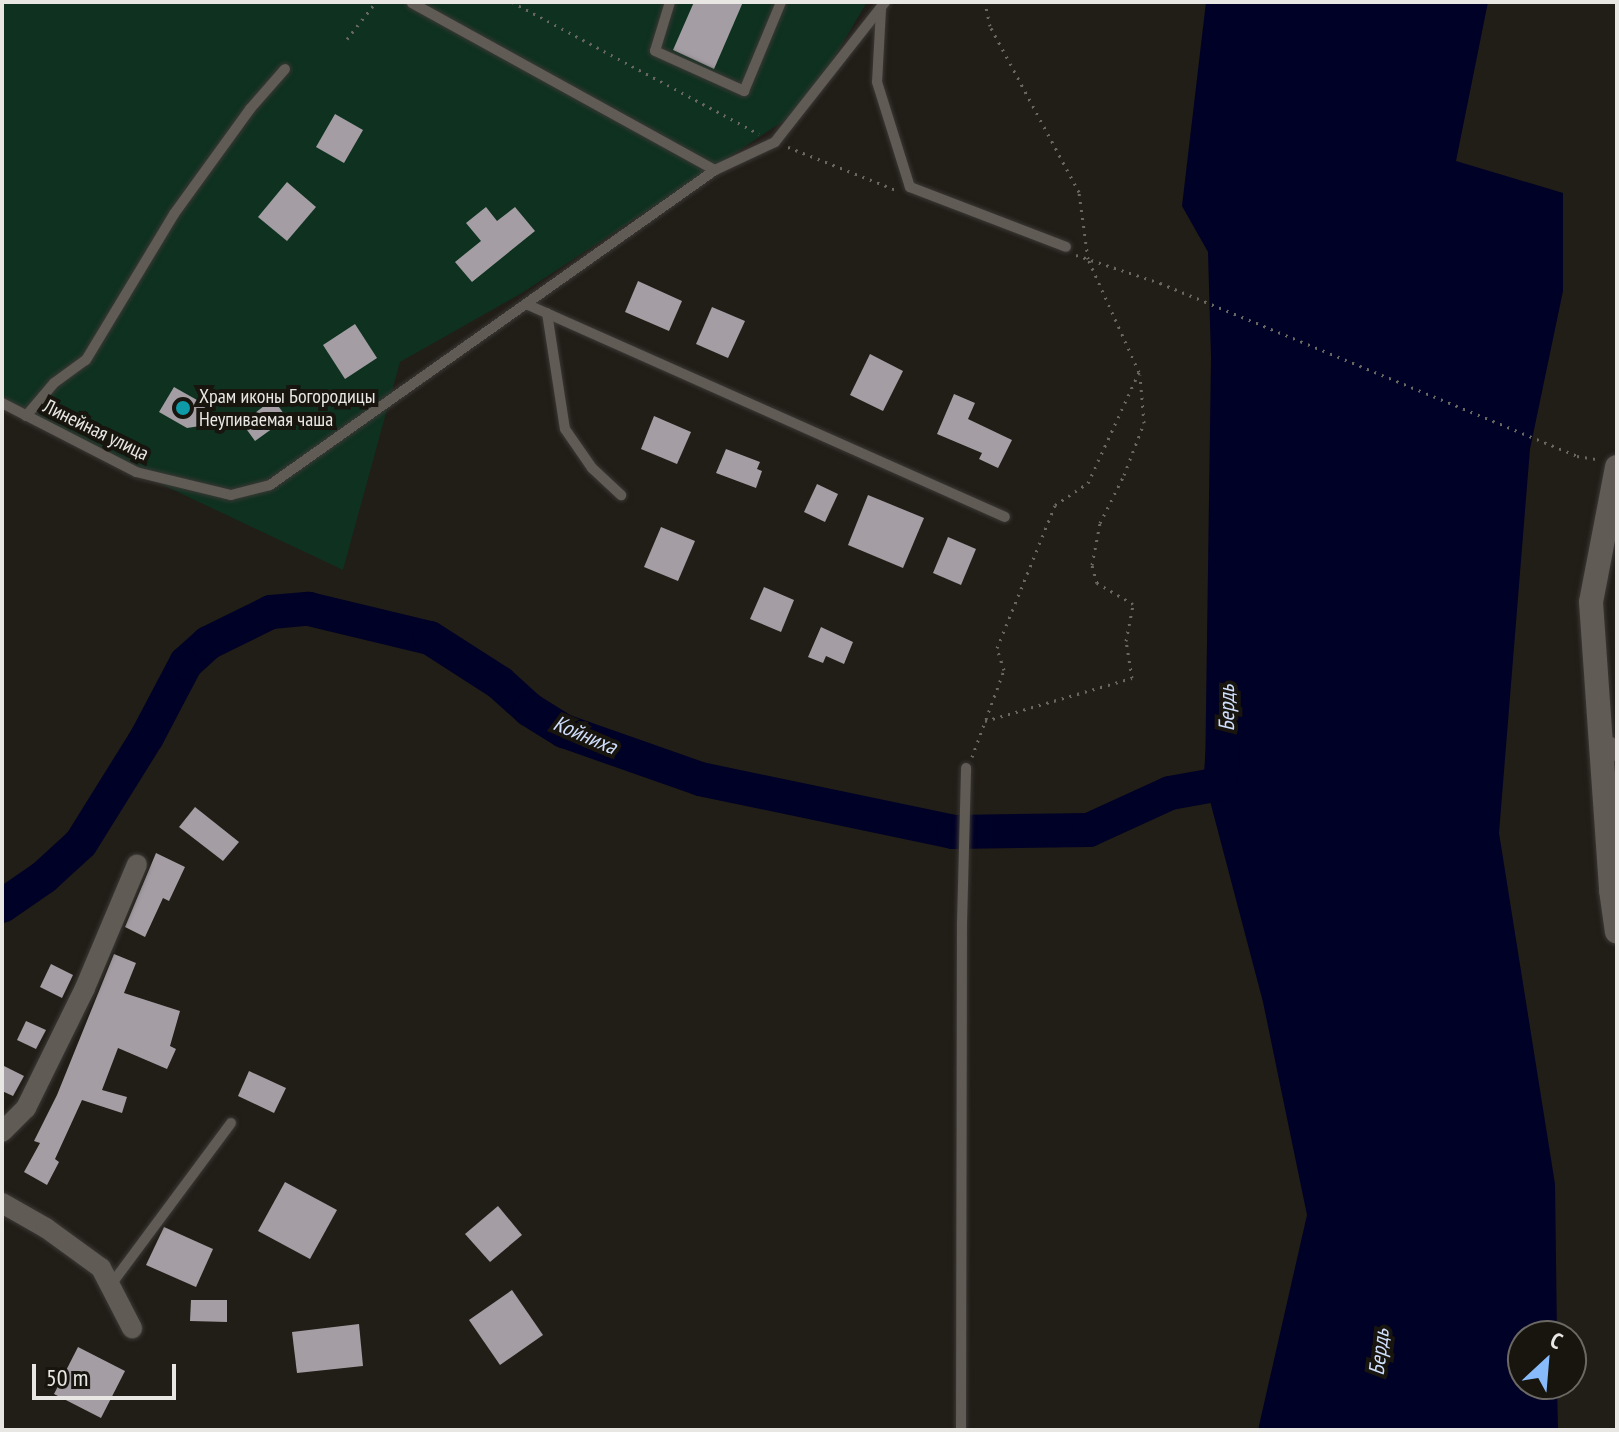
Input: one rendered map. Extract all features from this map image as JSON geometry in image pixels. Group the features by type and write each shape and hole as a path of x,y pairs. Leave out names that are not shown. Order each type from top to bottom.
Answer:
{"street":[{"path":"1617,467 1591,602 1608,746 1617,932"},
{"path":"2,1132 26,1108 85,988 137,864"},
{"path":"2,1203 46,1228 101,1268 132,1328"}],"lane":[{"path":"670,2 655,51 744,91 781,2"},
{"path":"412,3 715,170"},
{"path":"526,304 715,170 775,142 883,4"},
{"path":"883,4 877,82 910,187 1070,250"},
{"path":"26,416 54,383 86,360 174,214 250,109 285,69"},
{"path":"526,304 1005,517"},
{"name":"Линейная улица","path":"2,403 136,472 231,495 270,485 526,304"},
{"path":"547,313 565,429 592,468 621,495"},
{"path":"961,1430 962,924 966,768"},
{"path":"110,1286 231,1123"}],"path":[{"path":"347,39 376,2"},
{"path":"512,2 661,85 775,142 906,194"},
{"path":"984,721 1132,678 1126,641 1133,604 1097,583 1092,565 1100,523 1124,475 1144,423 1139,372 1088,259 1079,192 997,40 985,2"},
{"path":"1070,250 1160,283 1577,456"},
{"path":"966,768 977,749 984,721 1004,670 997,648 1055,505 1088,483 1139,372"}],"green space":[{"path":"2,2 867,2 805,107 522,293 400,362 343,570 2,409"}],"water":[{"name":"Бердь","path":"1206,2 1488,2 1456,161 1563,193 1563,291 1530,449 1499,833 1555,1184 1557,1320 1507,1320 1507,1400 1557,1400 1558,1430 1258,1430 1307,1215 1263,1002 1205,782 1211,357 1208,252 1182,206"}],"building":[{"path":"694,2 743,2 714,69 673,50"},
{"path":"335,114 363,130 344,163 316,147"},
{"path":"287,182 316,207 287,241 258,217"},
{"path":"486,207 497,221 515,207 535,231 472,282 455,262 481,241 466,223"},
{"path":"638,281 682,301 669,331 625,312"},
{"path":"712,307 745,321 728,358 696,344"},
{"path":"355,324 377,358 345,379 323,345"},
{"path":"870,354 903,371 883,411 850,395"},
{"name":"Храм иконы Богородицы Неупиваемая чаша","path":"174,387 204,404 206,414 200,426 187,428 159,412"},
{"path":"954,394 975,403 968,419 1012,440 998,468 979,459 982,453 937,434"},
{"path":"273,399 287,418 255,441 242,423"},
{"path":"654,416 691,432 677,464 641,449"},
{"path":"726,449 760,462 757,469 762,471 756,488 716,473"},
{"path":"817,484 838,494 825,522 804,512"},
{"path":"868,495 924,518 903,568 848,545"},
{"path":"661,527 695,541 678,581 644,567"},
{"path":"948,537 976,549 961,585 933,573"},
{"path":"764,587 794,600 781,632 750,619"},
{"path":"821,627 853,642 844,664 826,656 823,663 808,657"},
{"path":"195,807 239,842 223,861 179,827"},
{"path":"156,853 185,867 169,901 163,898 145,937 125,927"},
{"path":"114,954 136,963 124,993 180,1011 170,1046 176,1049 167,1069 118,1048 102,1090 127,1097 122,1113 82,1100 55,1159 59,1162 47,1185 24,1172 40,1143 34,1141 57,1095"},
{"path":"51,964 73,975 62,998 40,987"},
{"path":"26,1021 46,1030 36,1049 17,1040"},
{"path":"2,1065 24,1076 13,1096 2,1091"},
{"path":"249,1071 286,1088 274,1113 238,1096"},
{"path":"285,1182 337,1210 310,1259 258,1231"},
{"path":"498,1206 522,1235 490,1262 465,1234"},
{"path":"164,1227 213,1249 196,1287 146,1265"},
{"path":"512,1290 543,1335 500,1365 469,1320"},
{"path":"191,1300 227,1300 227,1322 190,1321"},
{"path":"359,1324 363,1366 297,1373 292,1332"},
{"path":"78,1347 125,1371 101,1418 54,1394"}],"waterway":[{"name":"Койниха","path":"2,906 44,877 81,843 147,737 186,663 208,643 271,612 309,609 430,638 500,683 530,710 564,731 700,779 953,832 1089,830 1170,793 1220,784 1223,751"}],"place":[{"name":"Храм иконы Богородицы Неупиваемая чаша","path":"183,408"}]}
